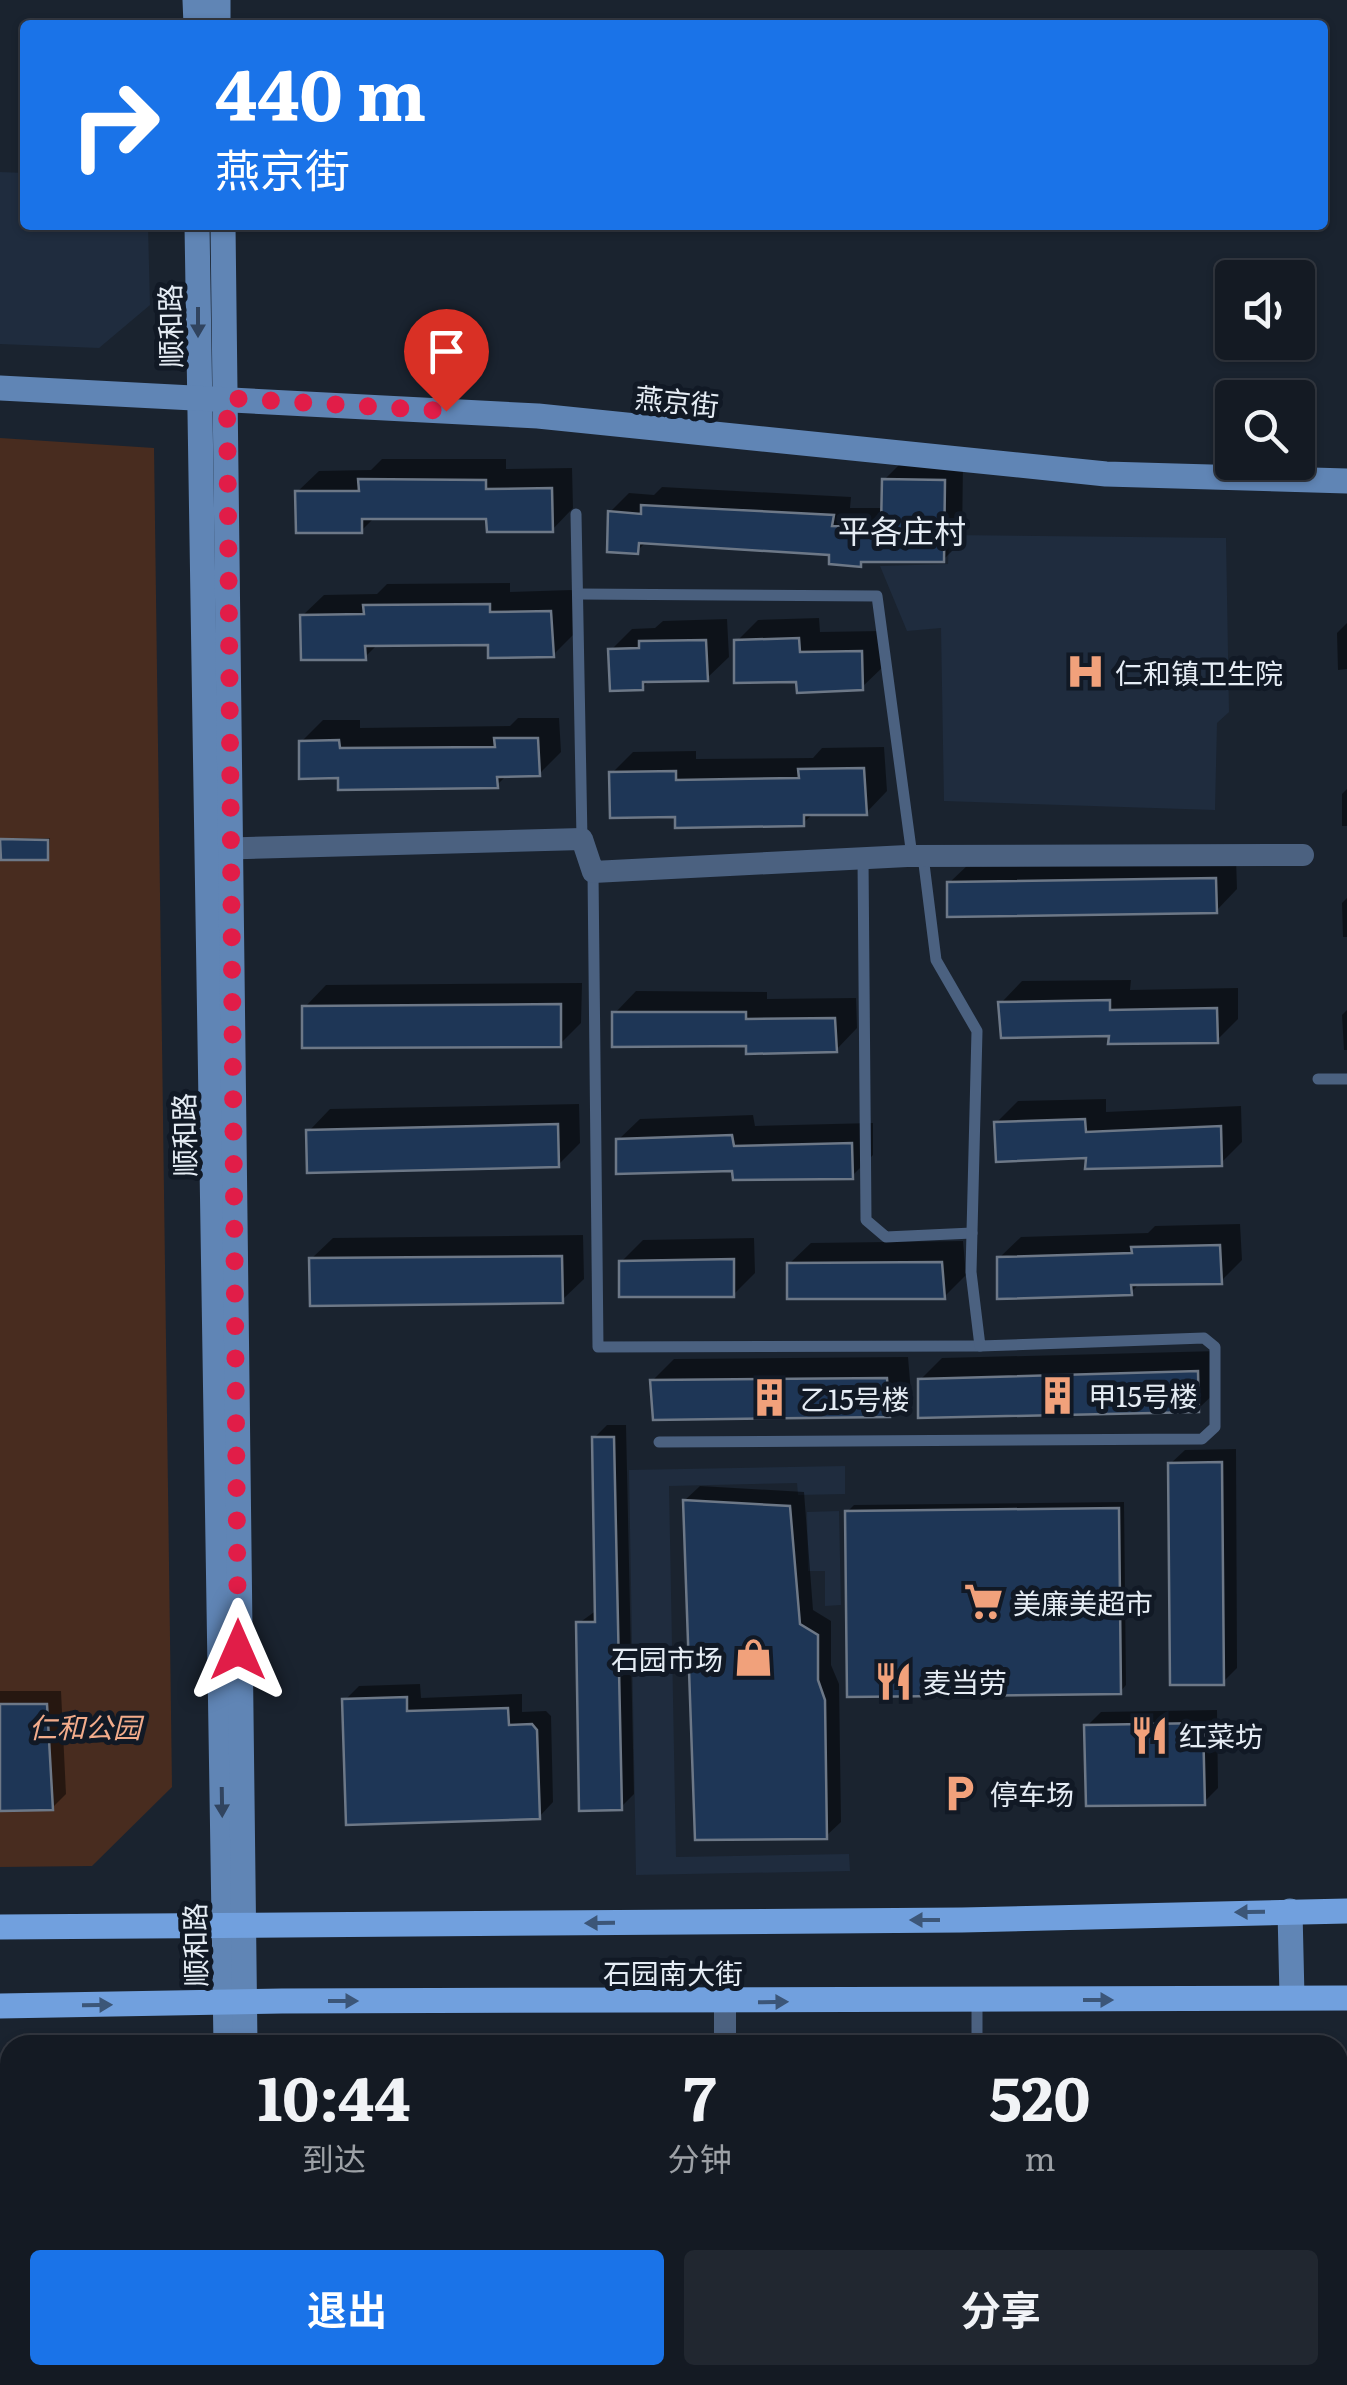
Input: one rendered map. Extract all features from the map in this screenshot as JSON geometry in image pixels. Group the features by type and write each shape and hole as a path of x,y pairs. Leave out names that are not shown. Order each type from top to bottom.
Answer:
{"main road":[{"name":"顺和路","path":"198,230 200,396 219,849 234,1925 236,2002 243,2035"},
{"name":"顺和路","path":"219,849 227,398 223,230"},
{"name":"燕京街","path":"0,388 538,416 1106,474 1347,481"},
{"path":"1290,1911 1292,1997"},
{"name":"石园南大街","path":"0,1928 962,1920 1347,1911"},
{"name":"石园南大街","path":"0,2006 1347,1998"},
{"name":"顺和路","path":"228,2035 236,2002"}],"street":[{"path":"219,849 582,838 593,872 918,856 1304,855"},
{"path":"725,2035 726,2003"}],"lane":[{"path":"576,514 582,838"},
{"path":"578,594 877,596 936,960 977,1031 970,1272 980,1346"},
{"path":"863,858 866,1220 886,1237 972,1233"},
{"path":"593,872 598,1347 980,1346 1204,1338 1215,1347 1215,1427 1202,1439 659,1442"},
{"path":"1318,1079 1347,1079"},
{"path":"977,2001 978,2035"}],"shaded area":[{"path":"0,172 20,173 20,230 148,230 150,305 99,348 0,344"},
{"name":"仁和镇卫生院","path":"949,535 1226,538 1229,712 1217,723 1215,810 944,801 941,628 907,631 880,566 948,564"},
{"path":"845,1466 845,1494 798,1495 797,1483 669,1486 676,1857 849,1854 850,1871 636,1875 629,1470"},
{"path":"839,1511 841,1605 825,1606 825,1571 808,1571 807,1512"}],"green space":[{"name":"仁和公园","path":"0,438 154,448 172,1787 92,1866 0,1867"}],"building":[{"path":"358,479 486,480 486,489 552,488 553,532 487,532 486,519 362,519 362,533 296,533 295,491 359,491"},
{"path":"882,479 945,480 944,562 861,562 861,567 829,564 829,555 639,543 638,554 607,552 608,511 641,514 641,505 834,515 832,526 881,527"},
{"path":"490,604 490,612 551,611 554,657 488,658 488,645 365,646 366,660 301,660 300,615 364,614 363,605"},
{"path":"799,638 800,652 862,651 863,690 797,693 796,682 734,683 734,640"},
{"path":"706,640 708,681 643,682 643,690 610,691 608,649 639,648 639,641"},
{"path":"494,738 538,738 540,776 497,777 498,788 338,790 338,778 299,779 299,741 339,740 340,748 495,747"},
{"path":"864,768 867,815 804,815 804,826 675,828 675,817 610,818 609,772 676,771 676,780 799,778 798,769"},
{"path":"0,839 48,840 48,860 1,860"},
{"path":"1216,878 1217,913 947,917 947,882"},
{"path":"1110,1000 1110,1010 1217,1008 1218,1043 1108,1044 1109,1036 1001,1038 998,1002"},
{"path":"561,1004 561,1047 302,1048 302,1006"},
{"path":"612,1012 746,1012 746,1019 835,1018 837,1052 746,1054 746,1046 612,1047"},
{"path":"1085,1119 1086,1132 1221,1126 1222,1166 1085,1169 1086,1158 996,1162 994,1122"},
{"path":"558,1124 559,1167 307,1173 306,1130"},
{"path":"732,1135 734,1146 852,1143 853,1179 733,1180 732,1171 616,1174 616,1139"},
{"path":"1220,1245 1222,1284 1131,1285 1132,1295 997,1299 997,1257 1132,1253 1131,1247"},
{"path":"562,1256 563,1303 310,1306 309,1258"},
{"path":"734,1259 734,1297 619,1297 619,1261"},
{"path":"942,1262 945,1299 787,1299 787,1263"},
{"name":"甲15号楼","path":"1198,1371 1199,1412 918,1418 918,1379"},
{"name":"乙15号楼","path":"887,1378 890,1417 653,1420 650,1380"},
{"path":"592,1437 614,1437 622,1810 579,1811 576,1622 595,1622"},
{"path":"1222,1462 1224,1685 1170,1685 1168,1463"},
{"name":"石园市场","path":"683,1500 790,1506 800,1624 818,1635 818,1680 825,1700 827,1839 695,1840"},
{"name":"美廉美超市","path":"1119,1508 1121,1694 847,1697 845,1511"},
{"path":"407,1697 407,1711 508,1708 509,1725 532,1724 537,1730 540,1819 346,1825 342,1699"},
{"path":"0,1704 47,1704 53,1810 0,1811"},
{"path":"1203,1723 1205,1805 1086,1806 1084,1725"}],"place":[{"name":"仁和镇卫生院","path":"1085,672"},
{"name":"甲15号楼","path":"1058,1395"},
{"name":"乙15号楼","path":"770,1398"},
{"name":"美廉美超市","path":"983,1602"},
{"name":"石园市场","path":"753,1658"},
{"name":"麦当劳","path":"893,1681"},
{"name":"红菜坊","path":"1149,1735"},
{"name":"停车场","path":"960,1793"}],"district":[{"name":"平各庄村","path":"902,529"}],"route":[{"path":"238,1650 227,398 446,411"}]}
